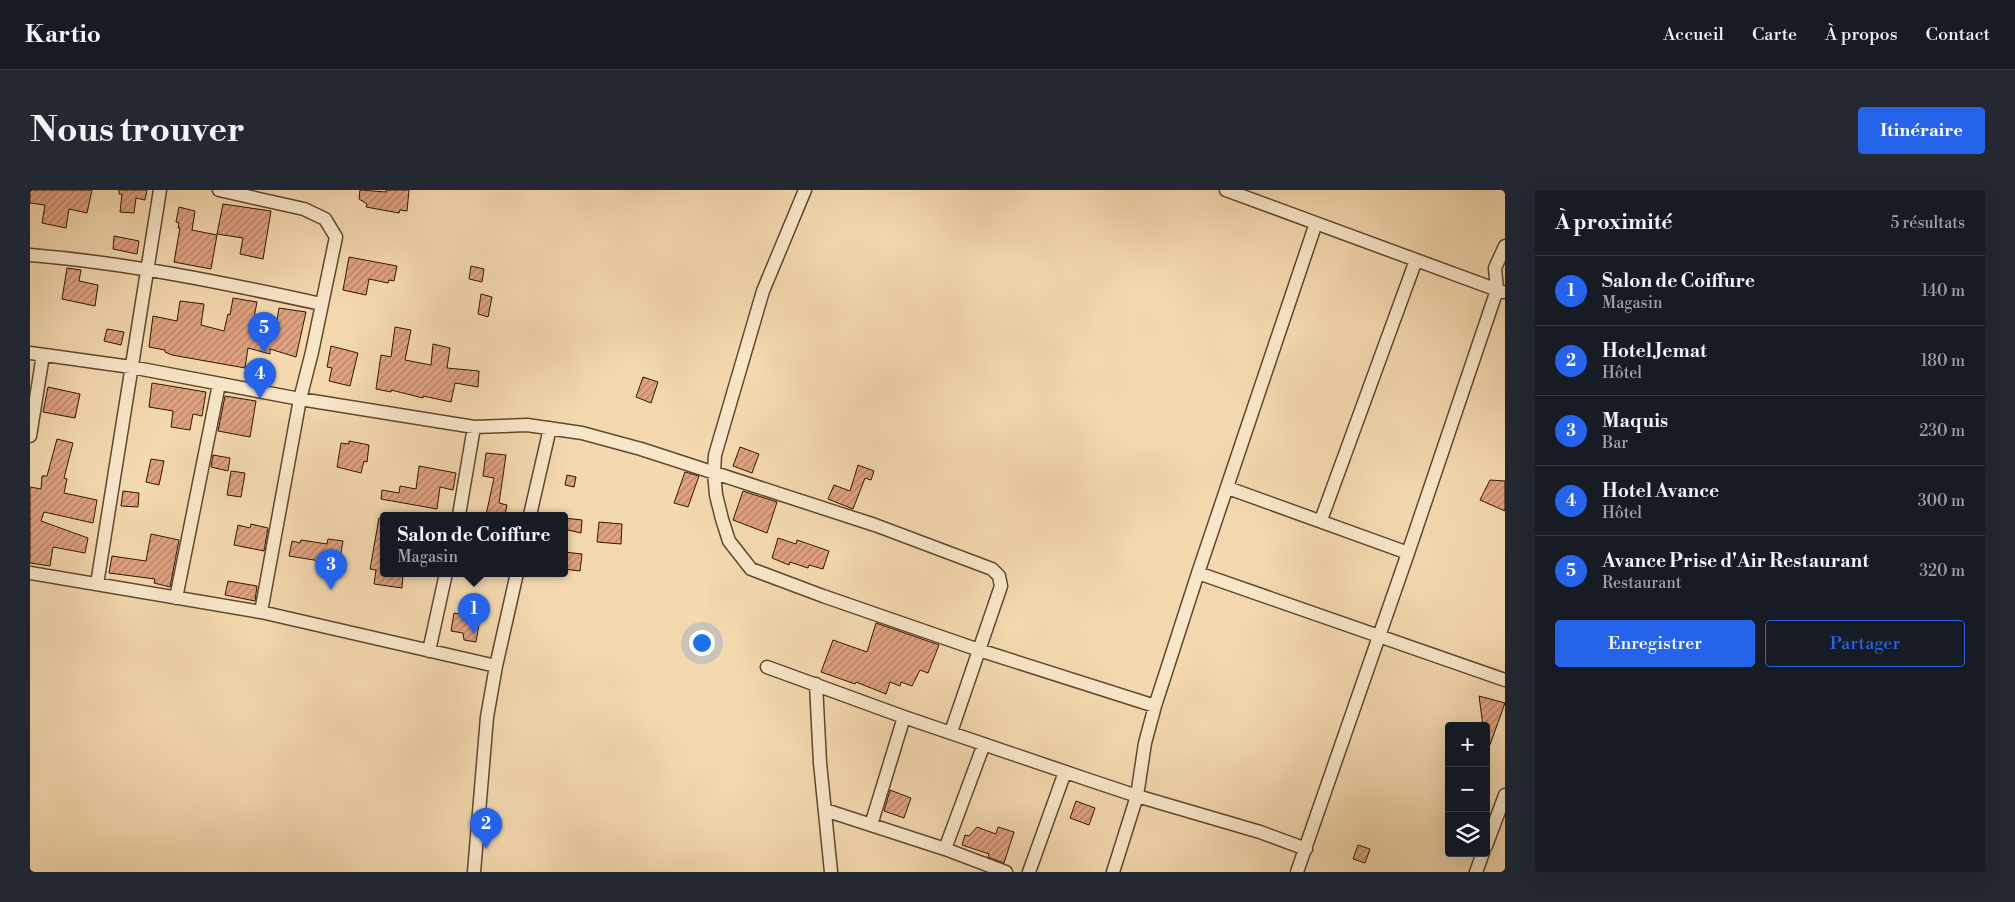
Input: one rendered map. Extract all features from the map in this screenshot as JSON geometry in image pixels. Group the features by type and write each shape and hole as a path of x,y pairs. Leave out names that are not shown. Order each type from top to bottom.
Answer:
{"street":[{"path":"97,584 160,190"},
{"path":"219,190 304,209 325,219 336,237 312,352 300,399 261,612"},
{"path":"805,190 763,291 715,455 716,495 729,541 751,569 979,650 1155,706"},
{"path":"1226,190 1501,292"},
{"path":"1113,872 1137,796 1145,743 1155,706 1316,223"},
{"path":"1297,872 1378,635 1501,292 1495,268 1505,246"},
{"path":"30,255 68,258 148,270 321,304"},
{"path":"1320,520 1416,260"},
{"path":"30,436 36,354 131,367 300,399 474,427 527,425 550,428 591,436 714,472 875,524 992,569 999,576 1001,586 951,732"},
{"path":"176,598 219,384"},
{"path":"460,512 474,427"},
{"path":"531,512 550,428"},
{"path":"1228,488 1408,552"},
{"path":"30,573 261,612 496,666"},
{"path":"1198,573 1505,680"},
{"path":"429,651 445,577"},
{"path":"474,872 487,717 496,666 516,577"},
{"path":"768,667 1065,772 1137,796 1260,832 1306,849"},
{"path":"816,684 820,763 831,872"},
{"path":"871,825 904,716"},
{"path":"945,849 984,744"},
{"path":"1029,872 1065,772"},
{"path":"1490,835 1505,795"},
{"path":"825,810 945,849 1006,872"},
{"path":"1476,872 1482,857"}],"building":[{"path":"30,190 92,190 87,213 69,209 66,228 42,223 45,205 30,203"},
{"path":"119,190 147,190 145,200 136,198 134,213 120,212 122,194 119,194"},
{"path":"360,190 386,192 386,190 409,190 407,211 400,210 399,213 366,207 367,204 359,199"},
{"path":"223,204 271,211 263,259 240,254 243,238 217,234"},
{"path":"179,207 195,211 192,230 217,235 211,269 174,262 180,228 178,228 179,223 176,222"},
{"path":"114,236 139,241 137,254 113,249"},
{"path":"349,257 397,266 394,281 389,280 388,283 369,279 366,295 343,290"},
{"path":"471,266 484,269 482,282 469,279"},
{"path":"67,268 81,270 79,281 98,285 95,306 62,299"},
{"path":"481,294 492,297 488,317 478,314"},
{"path":"233,298 257,302 251,333 274,337 279,308 306,312 296,357 270,349 270,354 248,348 245,368 172,355 165,352 165,350 149,347 153,316 177,321 180,301 204,304 201,325 224,331 228,314 230,315"},
{"path":"395,327 411,330 405,360 431,365 433,344 450,348 447,368 479,371 478,387 455,383 451,402 423,396 423,398 391,390 391,392 376,389 381,355 391,357"},
{"path":"107,329 124,332 121,345 104,341"},
{"path":"331,346 358,353 350,386 329,381 332,368 327,367"},
{"path":"643,377 658,382 651,403 636,397"},
{"path":"152,383 206,392 202,416 193,414 190,430 171,427 173,411 149,407"},
{"path":"48,387 80,394 75,418 43,412"},
{"path":"225,396 256,401 250,437 218,431"},
{"path":"57,439 73,443 64,478 67,479 64,493 97,500 93,523 44,512 41,521 88,538 85,553 53,547 50,566 30,563 30,487 41,489 42,476 47,476"},
{"path":"349,441 369,445 367,462 364,461 361,473 337,467 341,443 349,444"},
{"path":"740,447 759,454 752,473 733,466"},
{"path":"486,453 506,455 499,503 507,505 506,512 487,512 494,478 483,476"},
{"path":"213,455 230,458 228,471 211,467"},
{"path":"151,459 164,461 159,485 146,482"},
{"path":"858,465 874,471 871,480 865,478 853,509 828,499 834,485 850,491"},
{"path":"419,466 456,473 453,490 440,487 437,509 381,499 382,490 399,493 400,486 416,489"},
{"path":"231,471 245,473 241,497 227,495"},
{"path":"685,472 699,476 688,507 674,503"},
{"path":"567,475 576,477 574,487 565,485"},
{"path":"1490,480 1505,481 1505,511 1480,500"},
{"path":"123,491 139,493 138,507 121,506"},
{"path":"743,491 777,502 767,533 733,520"},
{"path":"380,518 380,577 403,577 402,588 374,584 376,570 370,569"},
{"path":"568,518 582,520 581,533 568,530"},
{"path":"599,522 622,524 621,544 597,542"},
{"path":"251,524 268,528 264,551 234,545 238,525 250,528"},
{"path":"151,534 179,540 170,587 154,583 155,579 109,573 112,556 146,561"},
{"path":"778,538 796,544 797,540 829,551 823,569 809,565 808,568 790,562 789,565 772,558"},
{"path":"328,539 343,541 339,564 289,556 292,541 300,543 301,540 327,544"},
{"path":"568,552 582,554 580,571 568,570"},
{"path":"228,581 257,586 255,601 225,595"},
{"path":"454,613 480,618 476,642 464,640 463,633 451,631"},
{"path":"876,623 939,645 928,673 920,670 912,686 901,682 900,686 890,682 886,694 856,682 855,684 821,672 833,640 867,652"},
{"path":"1479,696 1505,703 1490,745 1490,722 1482,722"},
{"path":"890,790 911,798 904,818 884,811"},
{"path":"1076,801 1095,808 1089,825 1070,818"},
{"path":"977,827 996,834 998,827 1014,832 1004,863 988,857 989,854 962,845 965,835 969,836"},
{"path":"1358,845 1370,849 1365,863 1353,859"}],"place":[{"name":"Avance Prise d'Air Restaurant","path":"264,353"},
{"name":"Hotel Avance","path":"260,399"},
{"name":"Maquis","path":"331,590"},
{"name":"Salon de Coiffure","path":"474,634"},
{"name":"Hotel Jemat","path":"486,849"}]}
